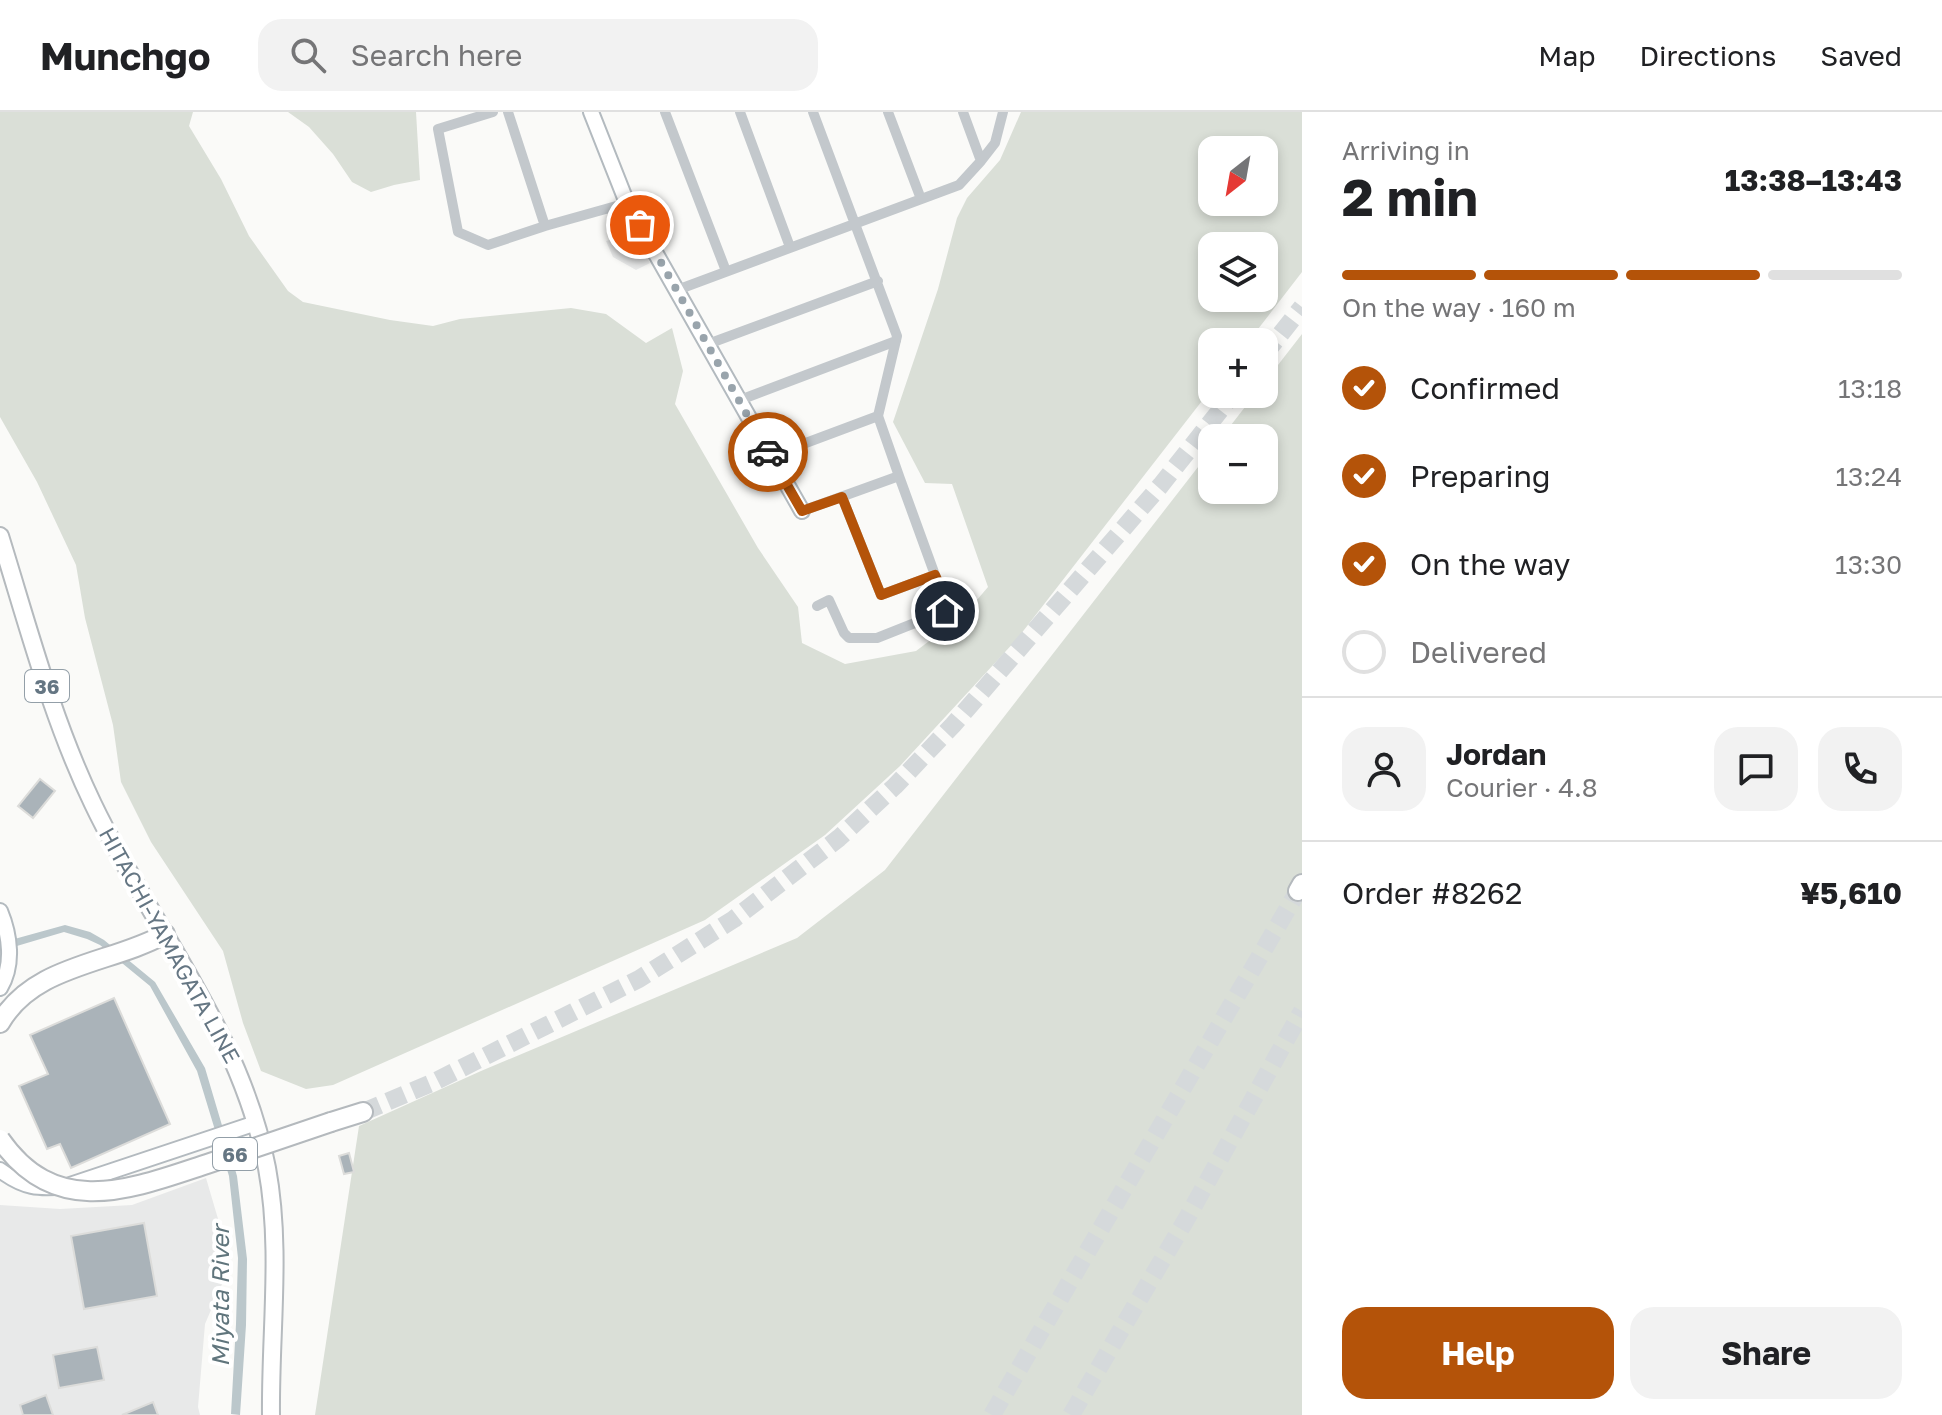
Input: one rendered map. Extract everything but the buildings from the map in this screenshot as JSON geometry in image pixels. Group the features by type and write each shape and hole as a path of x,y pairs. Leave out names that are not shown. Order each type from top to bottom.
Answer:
{"highway":[{"path":"0,1023 30,990 57,975 142,946 165,934"},
{"name":"66","path":"0,1139 16,1159 33,1173 65,1187 97,1192 140,1185 363,1112"}],"main road":[{"name":"HITACHI-YAMAGATA LINE","path":"0,536 54,708 93,805 226,1043 256,1123 267,1168 274,1233 271,1415"}],"street":[{"path":"493,112 438,129 458,232 488,245 627,203"},
{"path":"508,112 545,226"},
{"path":"591,112 627,203 802,511 899,476"},
{"path":"665,112 726,271"},
{"path":"740,112 790,247"},
{"path":"813,112 897,336 878,416 949,606 945,611 877,638 849,638 829,600 817,606"},
{"path":"888,112 921,199"},
{"path":"963,112 981,161"},
{"path":"677,290 959,185 995,143 1003,112"},
{"path":"708,344 878,281"},
{"path":"740,400 896,341"},
{"path":"771,456 878,416"},
{"path":"842,497 881,595 935,575"},
{"path":"0,911 8,935 9,962 0,988"},
{"path":"0,1170 29,1187 67,1186 256,1123"}],"shaded area":[{"path":"0,112 193,112 189,126 221,179 249,236 288,291 303,302 433,326 460,319 571,308 606,314 646,343 672,328 683,371 675,404 758,548 798,607 802,643 845,664 916,651 965,614 988,587 952,484 925,483 893,422 938,289 957,218 967,198 1000,160 1021,112 1302,112 1302,272 1278,303 1278,232 1198,232 1198,312 1271,312 1259,328 1198,328 1198,406 1017,639 900,766 825,835 705,920 333,1085 306,1089 261,1071 243,1023 223,951 151,842 121,782 113,725 85,618 76,565 37,482 0,417"},
{"path":"288,112 416,112 420,180 371,192 352,182 309,127"},
{"path":"635,233 650,263 636,270 613,257 606,241"},
{"path":"1302,334 1302,1415 315,1415 359,1126 481,1071 797,938 885,870 1198,467 1198,504 1278,504 1278,424 1232,424 1244,408 1278,408 1278,365"},
{"path":"65,925 90,932 104,940 155,982 205,1068 237,1176 247,1259 240,1415 231,1414 238,1258 229,1176 197,1071 150,986 100,945 64,932 0,951 0,943"},
{"path":"206,1178 231,1263 205,1324 198,1407 200,1415 0,1415 0,1205 60,1209 132,1205"}],"tunnel":[{"path":"1278,337 1302,307"},
{"path":"363,1112 434,1082 639,979 734,919 839,838 895,786 953,725 1161,485 1222,408"},
{"path":"992,1415 1298,891"},
{"path":"1071,1415 1187,1218 1302,1011"}],"way so far":[{"path":"640,225 768,452"}],"route":[{"path":"768,452 802,511 842,497 881,595 935,575 949,606 945,611"}],"water label":[{"name":"Miyata River","path":"219,1296"}]}
